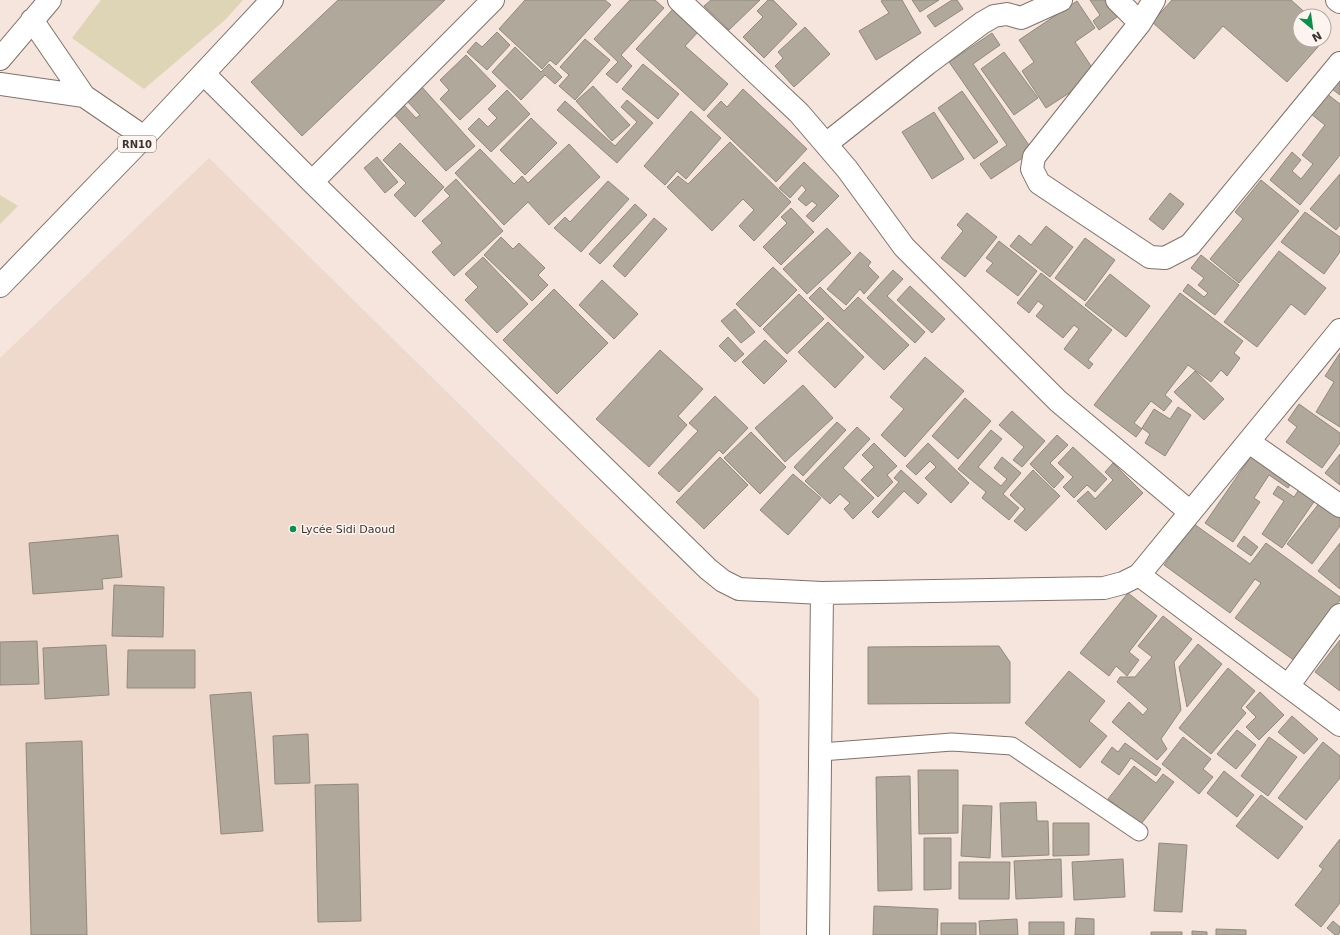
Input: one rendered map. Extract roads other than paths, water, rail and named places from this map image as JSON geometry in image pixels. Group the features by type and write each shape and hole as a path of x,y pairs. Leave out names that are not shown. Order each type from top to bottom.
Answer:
{"street":[{"path":"0,59 50,0"},
{"name":"RN10","path":"0,286 144,138 272,0"},
{"path":"312,182 493,0"},
{"path":"679,0 799,113 847,168 904,247 1058,401 1190,512"},
{"path":"826,144 927,64 982,23 994,16 1007,14 1021,18 1061,0"},
{"path":"1117,0 1140,23"},
{"path":"1154,0 1140,23 1034,158 1032,169 1039,183 1150,257 1165,258 1190,245 1340,63"},
{"path":"32,20 84,96 144,138"},
{"path":"204,74 312,182 713,573 723,581 739,589 822,593 1104,588 1123,583 1139,575 1340,330"},
{"path":"0,84 84,96"},
{"path":"1249,442 1340,506"},
{"path":"1139,575 1340,725"},
{"path":"818,935 822,593"},
{"path":"1288,686 1340,615"}],"lane":[{"path":"821,752 952,742 1012,746 1138,832"}],"place":[{"name":"Lycée Sidi Daoud","path":"293,529"}]}
